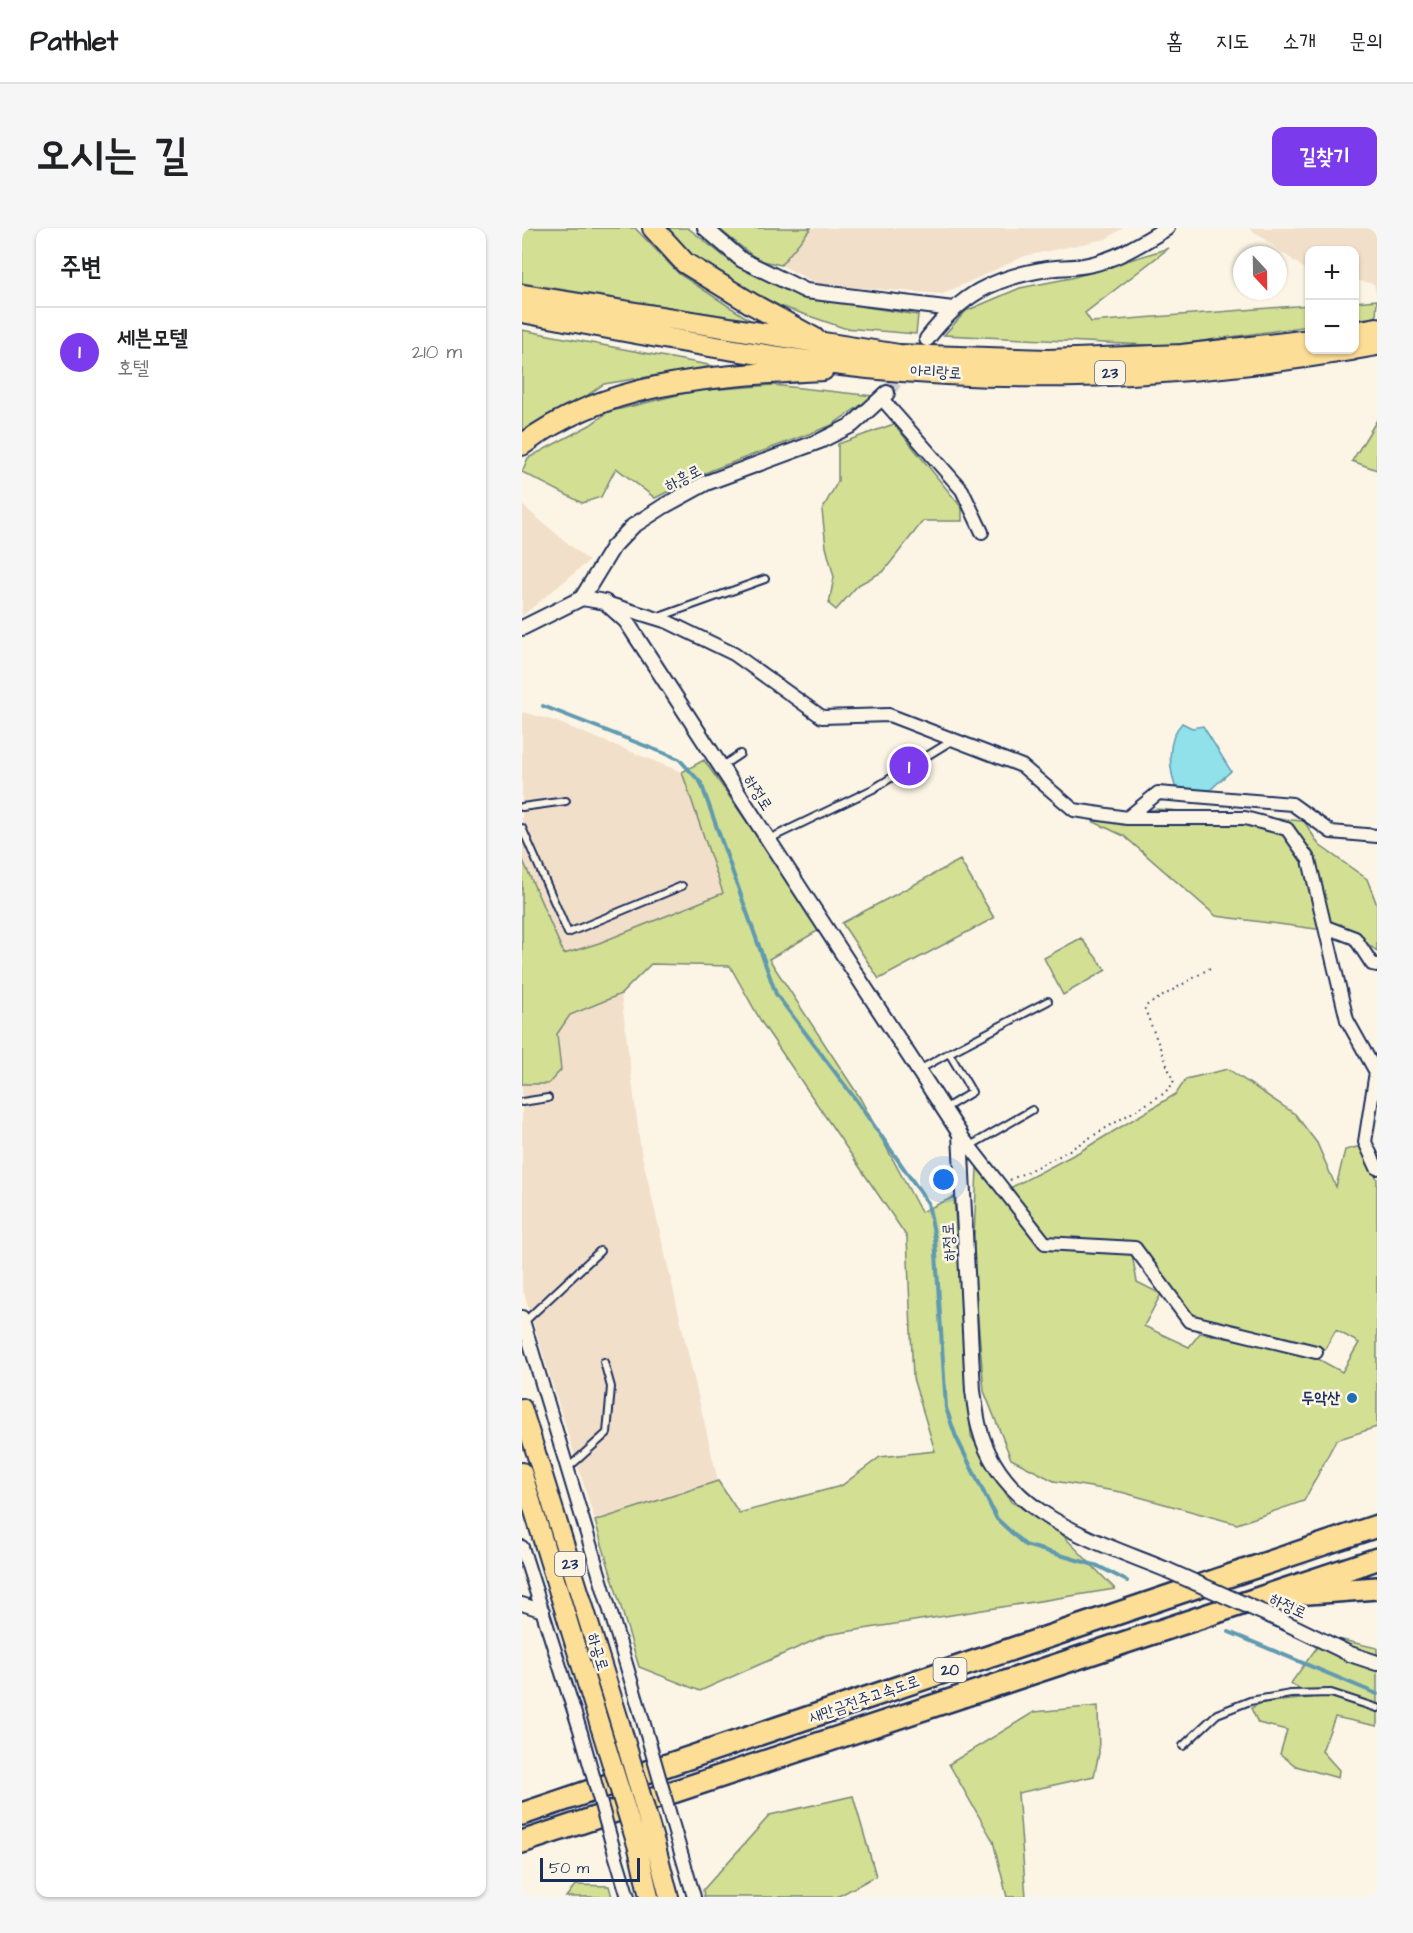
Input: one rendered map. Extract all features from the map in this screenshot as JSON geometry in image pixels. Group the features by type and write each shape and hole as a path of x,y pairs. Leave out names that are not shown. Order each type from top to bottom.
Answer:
{"highway":[{"name":"23","path":"653,228 685,263 752,304 830,346"},
{"name":"아리랑로","path":"522,295 830,346 899,355 1048,360 1182,355 1305,341"},
{"name":"아리랑로","path":"522,312 680,341 867,368 1010,376 1184,371 1324,354"},
{"path":"1359,331 1377,328"},
{"name":"아리랑로","path":"1359,348 1377,345"},
{"name":"23","path":"522,445 542,430 563,419 632,390 729,375 867,368"},
{"name":"새만금전주고속도로","path":"522,1814 1377,1526"},
{"name":"새만금전주고속도로","path":"522,1842 1377,1559"},
{"path":"1255,1598 1377,1588"}],"main road":[{"name":"하공로","path":"522,1408 619,1720 646,1846 648,1897"},
{"name":"하공로","path":"522,1472 600,1726 646,1846 669,1897"}],"street":[{"path":"705,228 742,260 806,291 952,309"},
{"path":"927,339 964,298 1006,278 1048,269 1088,266 1122,255 1167,228"},
{"path":"885,397 962,490 981,532"},
{"name":"하흥로","path":"582,598 613,547 633,526 706,483 820,441 852,425 885,397"},
{"path":"522,628 582,598 605,602 656,618 734,654 822,717 889,715 1022,766 1074,810 1127,818 1245,818 1287,829 1309,860 1347,1020 1376,1072 1365,1142 1377,1168"},
{"name":"하정로","path":"605,602 626,621 960,1134 974,1391 979,1429 992,1458 1011,1489 1035,1510 1075,1531 1280,1620 1350,1654 1377,1663"},
{"path":"1127,818 1158,793 1292,804 1331,832 1377,836"},
{"path":"1326,927 1355,938 1372,964 1377,965"},
{"path":"960,1134 1045,1243 1135,1248 1189,1322 1316,1352"},
{"path":"523,1320 694,1897"},
{"path":"522,1547 581,1733 628,1897"},
{"path":"522,1604 543,1611"}],"lane":[{"path":"656,618 765,579"},
{"path":"768,840 873,789 954,740"},
{"path":"721,767 740,754"},
{"path":"522,807 566,801"},
{"path":"522,828 568,933 682,886"},
{"path":"918,1070 1048,1001"},
{"path":"944,1109 972,1092 949,1053"},
{"path":"522,1102 548,1098"},
{"path":"970,1146 1032,1110"},
{"path":"523,1320 600,1251"},
{"path":"568,1468 607,1433 611,1387 604,1362"},
{"path":"1183,1746 1217,1714 1250,1701 1291,1694 1331,1693 1377,1708"}],"path":[{"path":"1000,1185 1071,1149 1163,1094 1174,1083 1144,1007 1212,967"}],"shaded area":[{"path":"811,228 1123,228 1106,239 1025,256 943,294 819,285 781,265"},
{"path":"1249,228 1377,228 1377,298 1374,284 1359,281 1359,246 1305,246 1305,269 1287,256 1287,246 1273,246"},
{"path":"522,505 589,561 522,616"},
{"path":"522,712 552,720 682,772 724,893 599,943 564,954 522,858"},
{"path":"621,994 641,1151 718,1481 595,1521 522,1287 522,1084 548,1084 561,1070 557,1034 570,1015"}],"green space":[{"path":"522,228 635,228 679,274 750,320 522,283"},
{"path":"663,228 688,228 735,265 808,298 918,315 916,334 844,328 780,306 706,268"},
{"path":"718,228 811,228 781,265 758,260"},
{"path":"1169,248 1085,313 1091,322 1305,305 1305,327 1166,346 944,335 966,311 1020,288 1071,278"},
{"path":"1377,300 1376,317 1359,319 1359,302"},
{"path":"522,330 714,366 604,384 522,440"},
{"path":"773,385 874,396 830,426 712,470 655,498 616,468 601,497 582,503 522,472 528,458 590,425 608,412 694,391"},
{"path":"1377,420 1377,470 1352,461"},
{"path":"894,424 962,508 962,521 923,521 884,571 858,585 836,610 829,604 834,577 826,547 822,510 838,481 838,444"},
{"path":"704,760 821,929 769,959 860,1098 921,1212 954,1197 971,1436 1011,1502 1048,1520 1115,1589 826,1635 700,1691 639,1667 595,1521 718,1481 739,1513 841,1486 880,1457 935,1451 913,1378 907,1237 762,1023 730,966 651,964 621,994 570,1015 557,1034 561,1070 548,1084 522,1084 522,858 564,954 599,943 723,893 682,772"},
{"path":"1156,809 1304,821 1319,845 1367,879 1377,905 1377,951 1341,924 1316,929 1216,916 1124,836 1094,822"},
{"path":"960,860 994,918 879,979 842,923"},
{"path":"1081,938 1106,970 1063,995 1044,958"},
{"path":"1228,1069 1295,1114 1317,1143 1336,1187 1345,1150 1361,1146 1377,1179 1377,1427 1336,1440 1304,1501 1237,1524 1121,1492 1054,1481 1011,1459 984,1391 973,1260 977,1168 1045,1247 1132,1254 1137,1282 1161,1294 1144,1326 1189,1347 1200,1333 1309,1354 1342,1372 1359,1343 1336,1330 1325,1349 1193,1317 1140,1243 1050,1238 1010,1188 1079,1152 1176,1094 1186,1079"},
{"path":"1325,1636 1377,1648 1377,1726 1335,1717 1322,1751 1339,1770 1338,1778 1296,1766 1280,1754 1287,1730 1258,1723 1251,1708 1261,1703 1311,1698 1291,1683"},
{"path":"1098,1706 1099,1753 1094,1776 1018,1793 1026,1897 1007,1897 993,1841 949,1764 1034,1712"},
{"path":"853,1796 876,1876 837,1897 704,1897 703,1890 770,1815"},
{"path":"575,1885 609,1886 612,1897 566,1897"}],"water":[{"path":"1182,723 1192,728 1203,726 1231,771 1210,790 1176,789 1170,754 1173,738"}],"waterway":[{"path":"543,706 679,759 701,783 776,994 856,1100 928,1203 935,1238 946,1408 956,1437 997,1519 1025,1545 1098,1566 1127,1581"},
{"path":"1229,1632 1377,1694"}],"tunnel":[{"path":"887,393 927,339"}],"place":[{"name":"세븐모텔","path":"909,766"},
{"name":"두악산","path":"1352,1398"}]}
